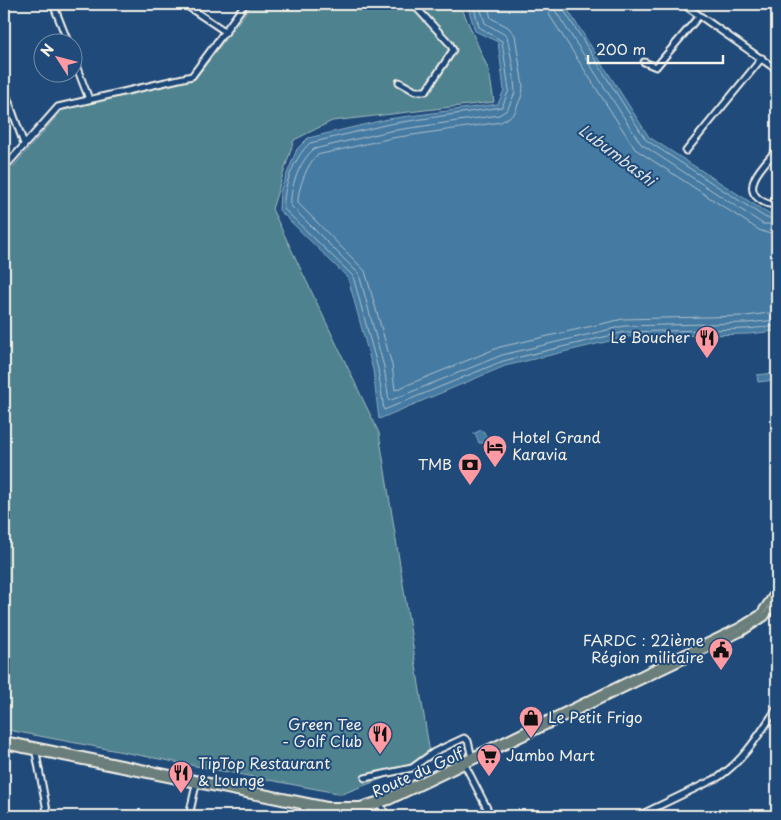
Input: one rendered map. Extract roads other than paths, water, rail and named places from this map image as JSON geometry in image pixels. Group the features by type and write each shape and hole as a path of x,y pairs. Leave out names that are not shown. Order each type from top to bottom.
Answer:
{"main road":[{"path":"473,759 739,628 763,612 777,589"},
{"name":"Route du Golf","path":"4,745 35,749 342,812 359,811 380,803 742,632 765,617 777,602"},
{"path":"4,740 35,749"}],"street":[{"path":"53,4 64,32"},
{"path":"184,4 226,32"},
{"path":"4,168 57,108 88,99 192,76 245,4"},
{"path":"399,82 415,91 426,91 453,50 450,44 413,4"},
{"path":"682,4 777,70"},
{"path":"644,62 656,67 699,16"},
{"path":"686,151 762,58"},
{"path":"82,82 88,99"},
{"path":"4,88 24,144"},
{"path":"776,153 753,180 752,187 753,193 759,199 771,205 777,205"},
{"path":"638,816 719,777 732,768 750,748 777,708"},
{"path":"364,778 412,768 434,752 464,738 468,741 473,759"},
{"path":"35,749 48,816"},
{"path":"464,763 491,816"},
{"path":"189,816 196,782"},
{"path":"303,803 305,816"},
{"path":"380,803 386,816"}],"water":[{"name":"Lubumbashi","path":"467,4 564,4 649,137 769,214 777,212 777,331 748,334 626,337 505,366 379,419 373,370 348,278 279,210 280,191 297,149 308,138 388,119 498,104 504,90 498,42 475,31"},
{"path":"774,373 775,380 758,382 757,375"},
{"path":"481,430 491,440 488,443 479,443 476,435 473,434"}],"place":[{"name":"Le Boucher","path":"707,359"},
{"name":"Hotel Grand Karavia","path":"495,468"},
{"name":"TMB","path":"470,486"},
{"name":"FARDC : 22ième Région militaire","path":"721,671"},
{"name":"Le Petit Frigo","path":"531,739"},
{"name":"Green Tee - Golf Club","path":"380,755"},
{"name":"Jambo Mart","path":"489,777"},
{"name":"TipTop Restaurant & Lounge","path":"181,794"}]}
